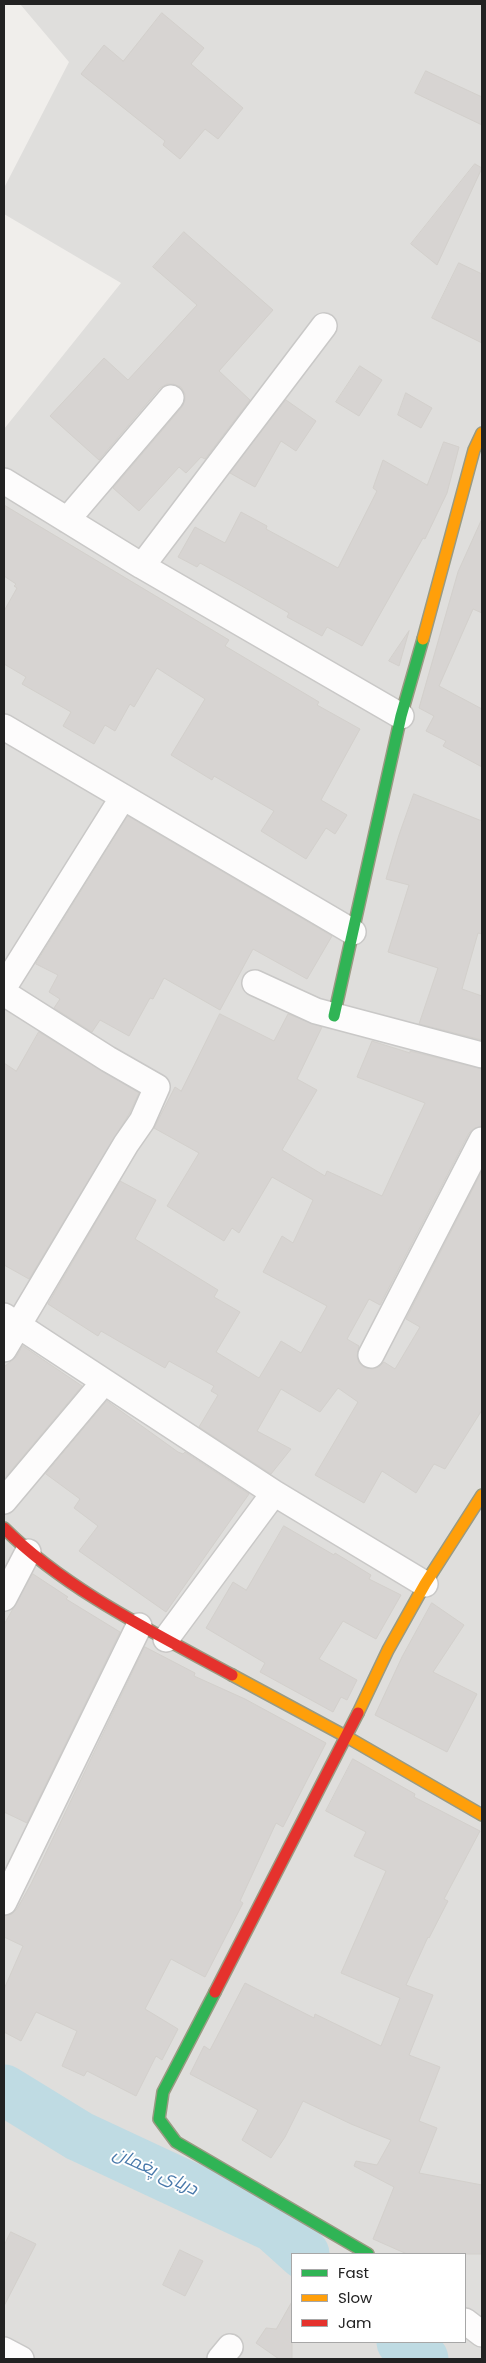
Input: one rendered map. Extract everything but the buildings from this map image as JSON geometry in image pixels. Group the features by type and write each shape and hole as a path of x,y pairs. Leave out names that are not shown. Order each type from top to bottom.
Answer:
{"street":[{"path":"142,566 324,326"},
{"path":"67,520 171,398"},
{"path":"334,1016 400,716 453,532 474,450 482,433"},
{"path":"4,481 142,566 400,716"},
{"path":"4,727 353,932"},
{"path":"4,987 123,797"},
{"path":"255,983 316,1012 482,1055"},
{"path":"4,993 108,1059 157,1087 142,1121 11,1320 4,1349"},
{"path":"371,1355 482,1140"},
{"path":"11,1320 274,1493 425,1584"},
{"path":"4,1501 104,1382"},
{"path":"166,1638 274,1493"},
{"path":"366,2253 176,2142 159,2119 163,2092 347,1737 388,1650 425,1584 482,1495"},
{"path":"4,1528 28,1552 139,1626 166,1638 347,1737 482,1815"},
{"path":"4,1595 28,1552"},
{"path":"4,1902 139,1626"},
{"path":"466,2322 482,2334"},
{"path":"4,2350 20,2359"}],"shaded area":[{"path":"20,4 482,4 482,2359 4,2359 4,429 121,283 4,214 4,188 69,62"}],"waterway":[{"name":"دریای پغمان","path":"4,2090 79,2136 274,2227 303,2253"},
{"name":"دریای پغمان","path":"403,2343 423,2359"}],"traffic: fast":[{"path":"334,1016 401,716 423,639"},
{"path":"215,1992 163,2092 159,2119 176,2142 366,2253"}],"traffic: slow":[{"path":"423,639 474,450 482,433"},
{"path":"358,1713 388,1650 425,1584 482,1495"},
{"path":"232,1675 347,1737 482,1815"}],"traffic: jam":[{"path":"4,1528 28,1550 83,1591 142,1626 232,1675"},
{"path":"215,1992 358,1713"}]}
